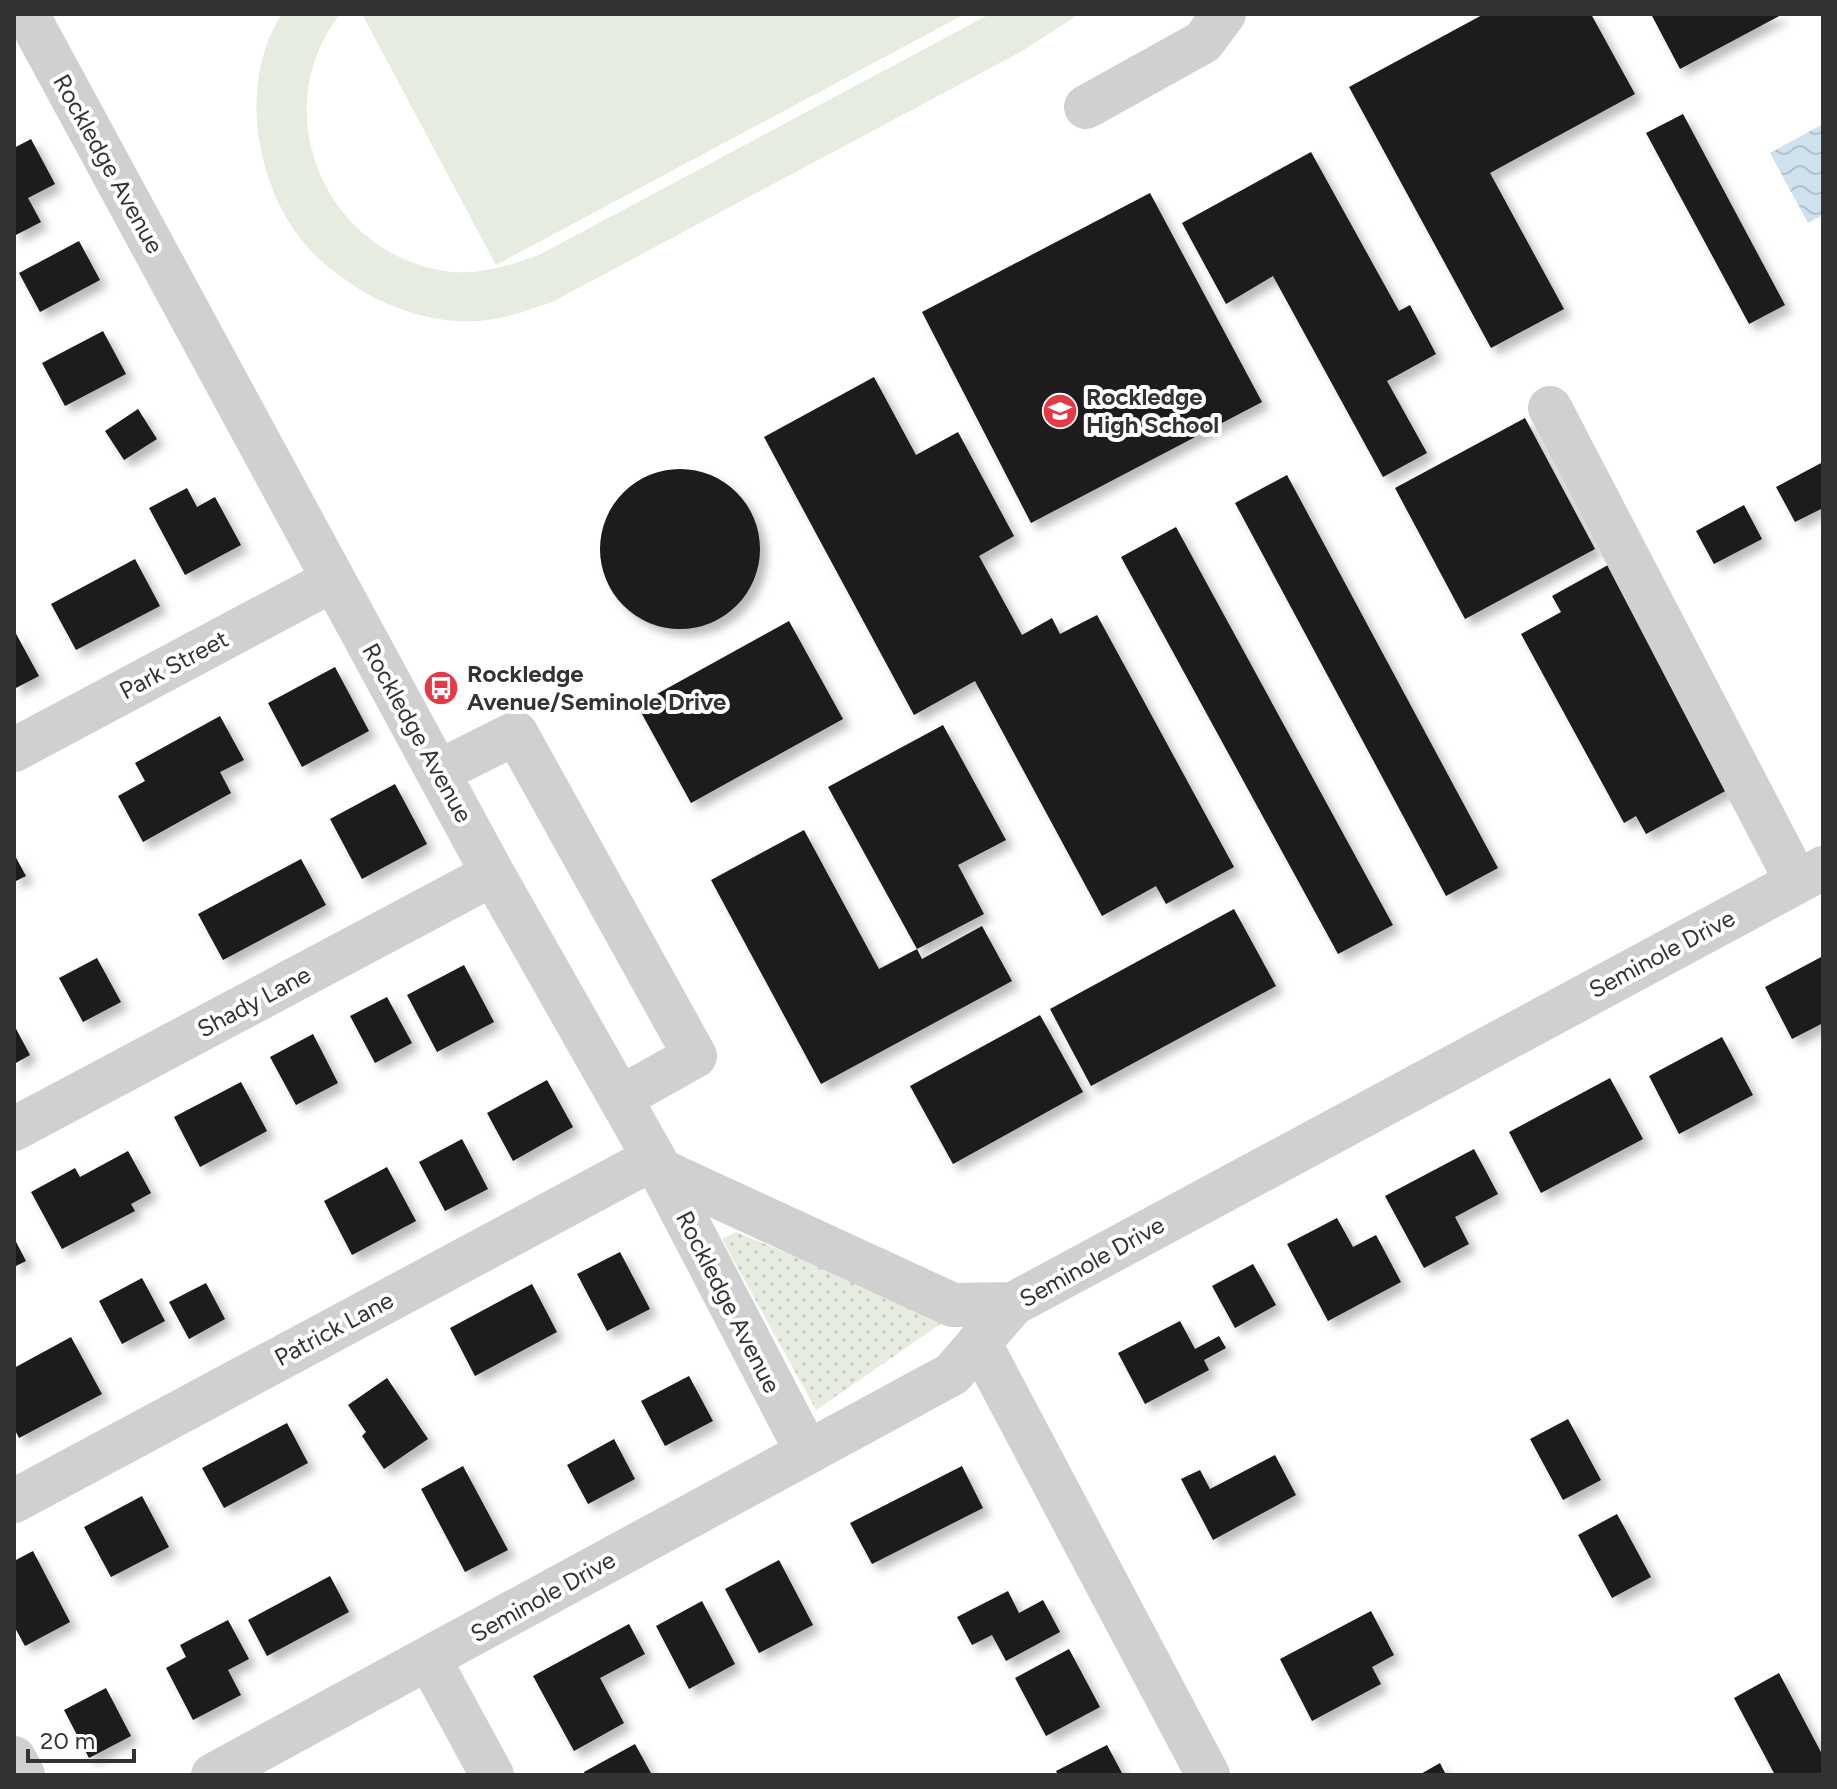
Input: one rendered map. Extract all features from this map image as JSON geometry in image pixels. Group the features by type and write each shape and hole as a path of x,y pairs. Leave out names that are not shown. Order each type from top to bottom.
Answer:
{"street":[{"name":"Rockledge Avenue","path":"27,14 493,874 657,1164 807,1452"},
{"path":"1086,107 1203,42 1224,14"},
{"path":"1550,408 1810,875"},
{"name":"Park Street","path":"14,750 333,580"},
{"path":"438,772 516,733 695,1056 620,1098"},
{"name":"Shady Lane","path":"14,1129 493,874"},
{"name":"Seminole Drive","path":"213,1775 952,1374 1013,1304 1810,875"},
{"path":"657,1164 953,1305 1013,1304"},
{"name":"Patrick Lane","path":"14,1501 657,1164"},
{"path":"979,1342 1208,1775"},
{"path":"429,1659 492,1775"},
{"path":"14,1758 23,1775"}],"shaded area":[{"path":"281,14 340,14 318,52 308,92 308,133 319,171 339,206 367,236 402,258 444,271 469,272 493,269 539,255 990,14 1079,14 1022,51 554,301 498,318 462,321 414,313 356,287 317,257 284,213 263,159 257,102 259,74 266,47"},
{"path":"362,14 965,14 496,265"},
{"path":"736,1232 936,1314 942,1323 816,1410 722,1239"}],"water":[{"path":"1823,124 1823,215 1808,223 1770,153"}],"building":[{"path":"1484,14 1591,14 1635,94 1490,173 1564,309 1491,348 1349,87"},
{"path":"1651,14 1783,14 1680,69"},
{"path":"1683,114 1785,305 1749,324 1646,133"},
{"path":"31,139 55,184 28,198 41,222 14,236 14,148"},
{"path":"1311,152 1399,311 1410,305 1436,354 1387,381 1427,453 1383,477 1273,276 1226,304 1182,223"},
{"path":"1150,193 1262,402 1031,523 922,312"},
{"path":"79,241 100,280 40,312 19,273"},
{"path":"103,331 126,374 65,406 42,363"},
{"path":"874,377 916,455 958,432 1014,536 979,556 1022,635 1052,618 1060,634 1097,615 1234,867 1166,904 1156,886 1102,916 975,681 914,715 764,437"},
{"path":"138,409 157,439 124,460 105,431"},
{"path":"1525,418 1595,549 1465,619 1395,488"},
{"path":"1823,462 1823,508 1795,522 1776,487"},
{"path":"680,469 711,475 737,492 754,518 760,549 754,580 737,606 711,623 680,629 649,623 623,606 606,580 600,549 606,518 623,492 649,475"},
{"path":"1287,475 1498,868 1446,896 1235,503"},
{"path":"187,488 197,507 215,497 241,545 185,575 149,508"},
{"path":"1744,505 1762,539 1714,564 1696,531"},
{"path":"1176,527 1393,925 1338,954 1121,557"},
{"path":"135,559 160,606 76,650 51,604"},
{"path":"1608,565 1729,789 1646,834 1636,816 1624,823 1521,634 1561,612 1552,596"},
{"path":"789,621 843,719 691,803 637,705"},
{"path":"14,630 39,676 14,689"},
{"path":"335,667 369,731 302,767 268,703"},
{"path":"220,716 244,760 220,772 231,793 143,842 118,796 145,781 135,763"},
{"path":"943,725 1006,840 958,865 984,914 917,949 828,787"},
{"path":"395,784 427,844 362,879 330,819"},
{"path":"804,830 879,969 917,949 922,959 982,926 1012,981 821,1084 711,880"},
{"path":"14,854 26,876 14,882"},
{"path":"301,859 326,905 223,960 198,914"},
{"path":"1234,909 1276,986 1091,1086 1050,1009"},
{"path":"1823,956 1823,1023 1792,1039 1765,987"},
{"path":"97,958 121,1002 83,1022 59,978"},
{"path":"464,965 494,1022 437,1052 407,995"},
{"path":"387,997 412,1043 375,1063 350,1016"},
{"path":"1040,1015 1083,1092 953,1164 910,1086"},
{"path":"14,1025 30,1055 14,1064"},
{"path":"313,1034 338,1083 296,1105 270,1057"},
{"path":"1722,1037 1753,1095 1679,1134 1649,1076"},
{"path":"1610,1078 1643,1139 1541,1193 1509,1132"},
{"path":"547,1080 573,1127 513,1161 487,1113"},
{"path":"241,1082 267,1131 200,1167 174,1117"},
{"path":"462,1139 488,1189 445,1211 419,1162"},
{"path":"1474,1149 1498,1194 1455,1217 1469,1244 1424,1268 1385,1196"},
{"path":"128,1151 151,1193 131,1204 135,1211 62,1249 31,1192 75,1168 80,1177"},
{"path":"387,1167 416,1221 352,1255 324,1201"},
{"path":"1337,1218 1353,1247 1376,1235 1401,1282 1328,1321 1287,1244"},
{"path":"14,1238 26,1261 14,1267"},
{"path":"620,1252 650,1309 607,1331 577,1274"},
{"path":"1253,1264 1276,1305 1235,1328 1212,1286"},
{"path":"142,1278 165,1321 122,1344 99,1301"},
{"path":"206,1283 225,1319 189,1339 169,1302"},
{"path":"532,1284 557,1332 475,1376 450,1328"},
{"path":"1180,1321 1195,1349 1219,1336 1226,1348 1204,1360 1209,1370 1145,1404 1118,1353"},
{"path":"71,1337 102,1394 19,1438 14,1428 14,1368"},
{"path":"689,1376 713,1421 665,1446 641,1401"},
{"path":"387,1378 428,1439 384,1469 362,1436 366,1432 348,1405"},
{"path":"1568,1419 1601,1480 1563,1500 1530,1439"},
{"path":"287,1423 308,1463 224,1508 202,1468"},
{"path":"614,1439 635,1479 588,1504 567,1465"},
{"path":"1275,1455 1296,1495 1213,1540 1181,1479 1200,1470 1210,1489"},
{"path":"463,1466 508,1550 465,1572 421,1489"},
{"path":"962,1466 983,1508 872,1564 850,1523"},
{"path":"142,1496 169,1547 111,1577 84,1527"},
{"path":"1617,1514 1651,1577 1612,1598 1578,1535"},
{"path":"33,1551 70,1622 25,1646 14,1626 14,1561"},
{"path":"779,1560 813,1625 759,1653 725,1589"},
{"path":"330,1576 349,1612 267,1656 248,1620"},
{"path":"1008,1591 1019,1613 1043,1600 1060,1632 1006,1661 992,1635 972,1645 957,1617"},
{"path":"702,1601 735,1664 689,1689 656,1626"},
{"path":"1371,1611 1394,1655 1372,1667 1381,1684 1312,1721 1280,1659"},
{"path":"228,1620 249,1659 228,1670 241,1695 193,1720 166,1668 186,1657 180,1645"},
{"path":"629,1624 645,1654 600,1678 624,1723 574,1751 533,1676"},
{"path":"1069,1649 1100,1707 1046,1736 1015,1678"},
{"path":"1779,1673 1823,1756 1823,1775 1775,1775 1734,1698"},
{"path":"106,1688 131,1736 89,1758 64,1710"},
{"path":"635,1744 652,1775 585,1775 584,1772"},
{"path":"1107,1745 1123,1775 1058,1775 1056,1771"},
{"path":"1440,1763 1446,1775 1419,1775"}],"place":[{"name":"Rockledge High School","path":"1060,411"},
{"name":"Rockledge Avenue/Seminole Drive","path":"441,688"}]}
